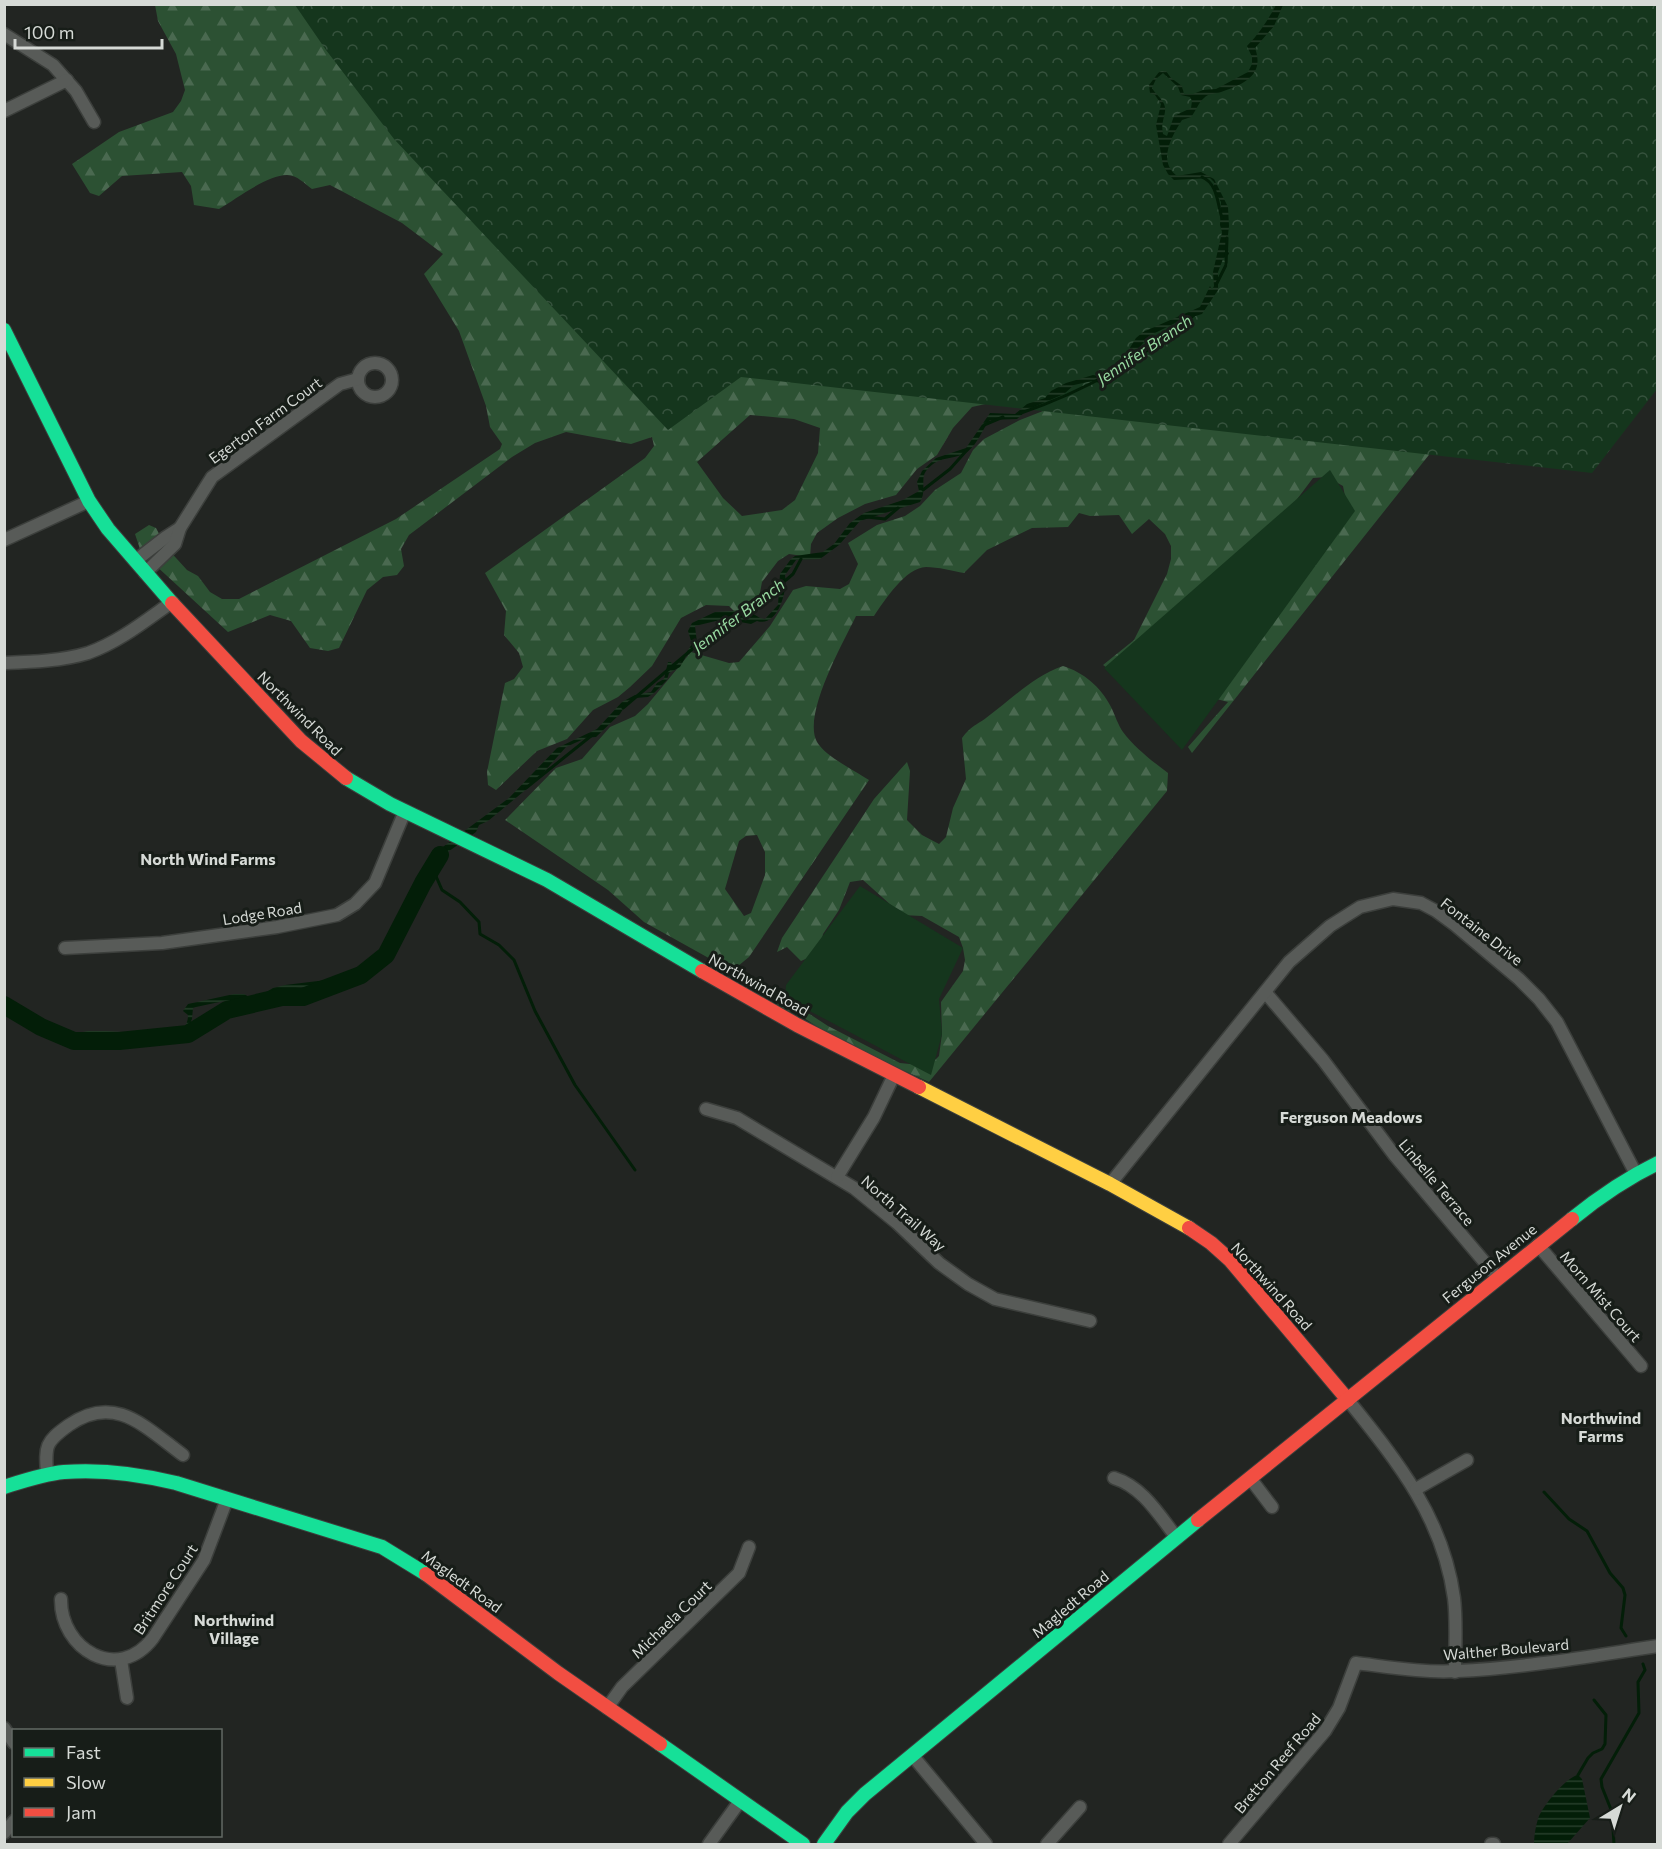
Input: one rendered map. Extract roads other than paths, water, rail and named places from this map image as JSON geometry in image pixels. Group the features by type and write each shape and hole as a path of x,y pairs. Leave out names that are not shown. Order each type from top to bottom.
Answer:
{"street":[{"path":"4,34 42,57 67,80 94,122"},
{"path":"4,111 67,80"},
{"name":"Northwind Road","path":"4,330 60,447 89,501 108,529 244,682 313,752 351,783 571,894 767,1009 1110,1184 1188,1227 1220,1251 1259,1293 1348,1400 1416,1489 1435,1529 1448,1568 1455,1614 1455,1672"},
{"name":"Egerton Farm Court","path":"145,573 175,544 180,528 212,477 340,384 358,379"},
{"path":"4,540 89,501"},
{"name":"Egerton Farm Court","path":"135,561 180,528"},
{"path":"4,663 74,656 88,652 114,641 172,603"},
{"name":"Lodge Road","path":"65,948 162,943 255,931 337,915 355,904 375,883 405,811"},
{"name":"Fontaine Drive","path":"1110,1184 1289,962 1330,926 1360,907 1393,899 1421,903 1455,925 1539,999 1557,1022 1636,1174"},
{"name":"Linbelle Terrace","path":"1264,992 1323,1060 1395,1156 1498,1278"},
{"path":"837,1177 874,1117 894,1075"},
{"name":"North Trail Way","path":"706,1109 737,1118 837,1177 872,1201 939,1263 974,1288 1004,1301 1090,1321"},
{"name":"Ferguson Avenue","path":"1348,1400 1595,1200 1658,1163"},
{"name":"Morn Mist Court","path":"1538,1245 1641,1366"},
{"name":"Magledt Road","path":"824,1845 853,1806 912,1755 1348,1400"},
{"path":"47,1474 46,1449 50,1439 78,1419 90,1413 104,1411 124,1414 183,1455"},
{"path":"1416,1489 1467,1460"},
{"name":"Magledt Road","path":"4,1487 47,1474 92,1470 125,1472 157,1478 368,1542 393,1553 418,1568 549,1667 803,1845"},
{"path":"1114,1478 1133,1486 1141,1493 1177,1538"},
{"path":"1250,1478 1272,1507"},
{"name":"Britmore Court","path":"121,1660 144,1649 204,1560 226,1499"},
{"name":"Michaela Court","path":"607,1708 622,1687 739,1573 749,1547"},
{"path":"61,1599 63,1618 80,1643 100,1658 121,1660 127,1698"},
{"name":"Walther Boulevard","path":"1356,1663 1390,1668 1455,1672 1532,1664 1658,1646"},
{"name":"Bretton Reef Road","path":"1229,1845 1325,1731 1339,1708 1356,1663"},
{"path":"912,1755 986,1845"},
{"path":"709,1845 740,1801"},
{"path":"1047,1845 1080,1807"}],"water":[{"name":"Jennifer Branch","path":"1276,5 1283,5 1274,26 1255,48 1257,65 1255,72 1237,86 1206,96 1191,117 1182,120 1168,148 1168,163 1177,176 1201,172 1214,179 1228,207 1229,254 1223,259 1218,272 1218,290 1202,314 1179,321 1149,336 1127,362 1118,368 1114,380 1107,385 1092,381 1074,385 1064,394 1027,410 1017,419 990,420 969,450 935,463 926,471 920,502 860,521 839,545 820,559 796,560 785,575 783,598 771,619 751,624 724,619 695,626 697,643 689,651 680,667 669,673 667,680 654,693 648,697 628,701 620,714 596,737 586,738 566,747 535,782 488,821 479,825 476,832 439,860 404,913 401,933 391,954 380,965 352,980 333,986 295,988 287,990 276,998 255,1003 224,1001 193,1008 188,1028 183,1033 165,1041 129,1035 100,1035 80,1042 50,1040 18,1018 5,1013 5,999 57,1035 106,1031 173,1035 180,1032 186,1025 188,1015 183,1011 188,1004 234,994 244,994 251,998 258,997 273,988 285,985 351,977 361,965 390,951 397,934 401,913 436,852 509,798 557,748 597,729 622,702 635,695 651,692 657,683 664,679 668,662 671,662 673,666 680,662 692,644 688,631 692,623 715,612 747,610 765,619 778,605 780,574 791,559 795,556 823,552 834,544 850,523 864,513 903,500 919,491 917,482 922,471 936,458 966,448 990,413 1015,414 1027,404 1045,398 1051,391 1066,383 1093,375 1108,378 1115,364 1143,332 1200,307 1210,286 1212,290 1214,286 1213,272 1222,232 1221,202 1214,190 1214,182 1210,178 1174,180 1168,174 1163,165 1156,125 1161,104 1155,95 1150,93 1149,85 1159,72 1166,71 1182,86 1184,94 1193,94 1216,89 1248,72 1252,64 1252,57 1247,46","holes":["1163,73 1178,87 1181,95 1190,97 1191,108 1174,116 1167,136 1163,134 1162,129 1164,104 1152,88 1156,79"]},
{"path":"1578,1775 1582,1779 1590,1818 1567,1844 1534,1844 1536,1826 1542,1811 1562,1786"}],"waterway":[{"name":"Jennifer Branch","path":"1202,177 1214,189 1222,218"},
{"name":"Jennifer Branch","path":"1217,283 1226,265 1227,238"},
{"name":"Jennifer Branch","path":"1021,413 1067,395 1112,372 1155,346 1194,315"},
{"name":"Jennifer Branch","path":"984,425 1003,417"},
{"name":"Jennifer Branch","path":"923,490 950,469 967,450"},
{"name":"Jennifer Branch","path":"867,517 885,519 898,508"},
{"name":"Jennifer Branch","path":"736,614 786,580 793,574 801,559"},
{"name":"Jennifer Branch","path":"623,708 730,617"},
{"name":"Jennifer Branch","path":"526,788 591,736"},
{"name":"Jennifer Branch","path":"4,1005 41,1027 74,1041 119,1041 188,1034 227,1010 282,997 303,997 361,975 386,955 440,855"},
{"path":"432,867 442,890 460,902 479,922 480,934 499,945 514,960 535,1011 575,1085 635,1170"},
{"path":"1544,1492 1569,1519 1587,1531 1610,1573 1623,1588 1625,1595 1621,1628 1626,1636"},
{"path":"1614,1844 1612,1812 1601,1779 1639,1713 1638,1682 1645,1670 1643,1664"},
{"path":"1578,1775 1588,1758 1602,1749 1605,1744 1606,1715 1594,1700"}],"district":[{"name":"North Wind Farms","path":"208,858"},
{"name":"Ferguson Meadows","path":"1351,1116"},
{"name":"Northwind Farms","path":"1601,1426"},
{"name":"Northwind Village","path":"234,1628"}]}
